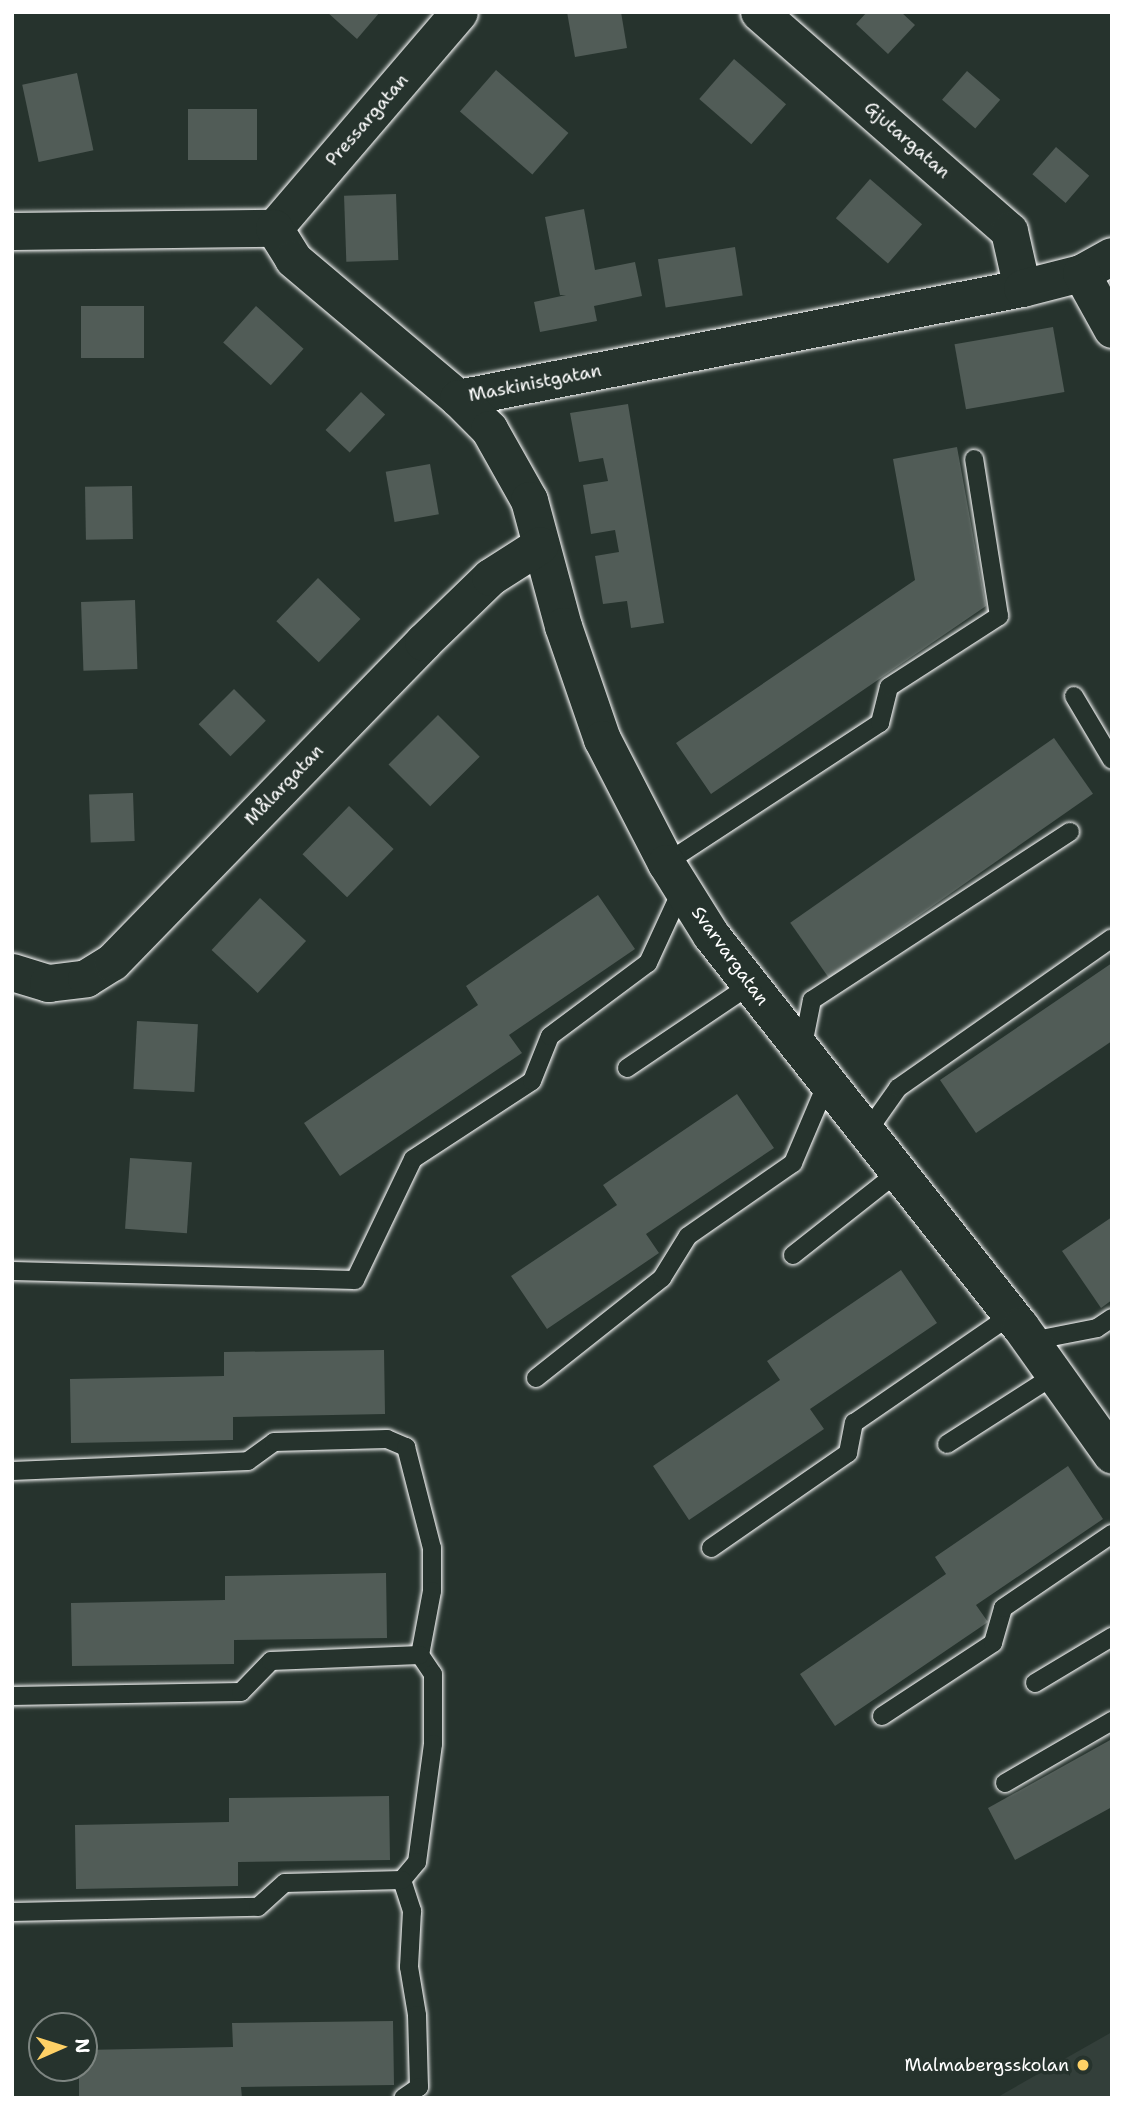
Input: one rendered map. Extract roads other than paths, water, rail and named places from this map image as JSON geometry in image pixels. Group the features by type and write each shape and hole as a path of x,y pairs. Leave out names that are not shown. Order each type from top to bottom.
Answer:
{"street":[{"name":"Pressargatan","path":"274,228 459,12"},
{"name":"Gjutargatan","path":"759,12 1009,231 1022,288"},
{"path":"12,231 274,228"},
{"name":"Maskinistgatan","path":"274,228 293,259 458,398 1022,288 1097,265"},
{"path":"1097,265 1112,328"},
{"name":"Svarvargatan","path":"458,398 489,429 529,500 563,626 602,739 674,875 711,935 1021,1328 1111,1453"},
{"name":"Målargatan","path":"12,972 48,983 86,978 111,962 423,642 490,577 540,545"}],"lane":[{"path":"12,1271 355,1280 413,1159 532,1081 550,1035 648,963 674,875 880,723 890,687 999,616 974,459"},
{"path":"1074,696 1112,760"},
{"path":"802,1050 812,1000 1070,832"},
{"path":"867,1132 898,1088 1112,938"},
{"path":"627,1068 750,985"},
{"path":"536,1378 662,1278 688,1236 793,1163 827,1083"},
{"path":"793,1255 898,1172"},
{"path":"711,1548 848,1453 855,1423 1021,1328 1097,1328 1112,1318"},
{"path":"947,1444 1055,1375"},
{"path":"12,1471 248,1461 274,1442 387,1439 406,1447 432,1548 432,1591 420,1655 433,1674 433,1744 417,1862 402,1880 285,1883 258,1907 12,1912"},
{"path":"882,1716 993,1643 1003,1608 1112,1534"},
{"path":"1035,1683 1112,1637"},
{"path":"12,1696 241,1692 271,1661 420,1655"},
{"path":"1005,1783 1112,1721"},
{"path":"402,1880 412,1912 409,1967 417,2015 419,2088 403,2098"}],"place":[{"name":"Malmabergsskolan","path":"1083,2065"}]}
